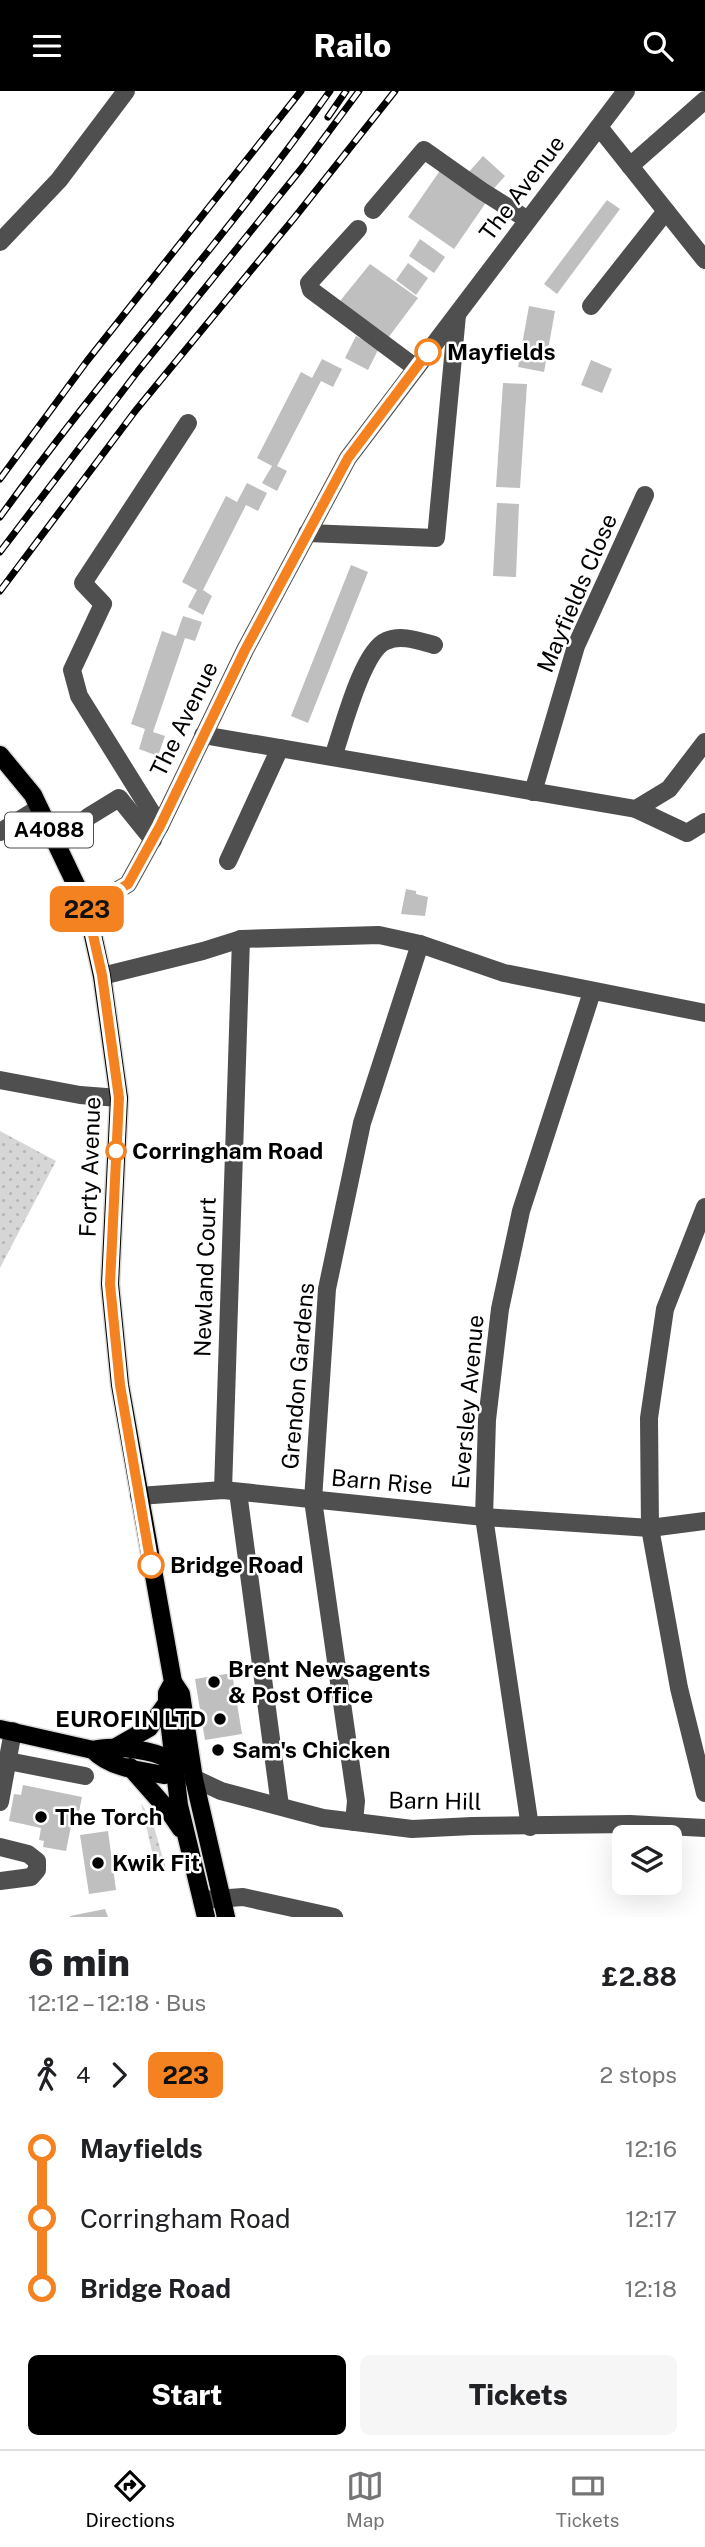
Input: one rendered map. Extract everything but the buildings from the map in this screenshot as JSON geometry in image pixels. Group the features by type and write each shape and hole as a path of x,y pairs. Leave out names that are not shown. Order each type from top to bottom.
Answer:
{"main road":[{"name":"Forty Avenue","path":"0,755 33,795 87,908 102,975 119,1098 110,1284 120,1385 173,1682 167,1693 167,1703 174,1768"},
{"path":"173,1682 181,1694 194,1779 226,1917"},
{"path":"116,1747 149,1728 167,1703"},
{"path":"6,1730 93,1750 108,1746 165,1757 174,1768 164,1775 104,1761 93,1750"},
{"path":"130,1767 168,1810 188,1841"},
{"name":"A4088","path":"174,1768 204,1908"}],"street":[{"path":"0,242 59,180 126,91"},
{"name":"The Avenue","path":"87,908 128,884 348,458 626,91"},
{"path":"630,166 705,100"},
{"path":"599,127 705,260"},
{"path":"373,210 424,150 528,220"},
{"path":"591,306 666,211"},
{"path":"358,229 309,283 311,290 416,368"},
{"path":"307,533 436,538 457,314"},
{"path":"156,833 79,697 72,670 103,604 83,583 188,423"},
{"name":"Mayfields Close","path":"533,792 576,646 645,495"},
{"path":"333,757 359,679 375,649 385,641 398,638 434,645"},
{"path":"203,735 636,809 687,833 705,822"},
{"path":"636,809 669,789 705,742"},
{"path":"228,861 280,748"},
{"path":"88,817 119,798 156,833"},
{"path":"0,832 39,808"},
{"path":"102,975 241,939 379,935 420,944 504,973 705,1013"},
{"name":"Newland Court","path":"241,939 231,1491 279,1806"},
{"name":"Grendon Gardens","path":"354,1822 356,1801 313,1500 327,1289 362,1123 420,944"},
{"name":"Eversley Avenue","path":"530,1827 484,1517 487,1420 500,1309 521,1210 592,992"},
{"path":"0,1080 119,1098"},
{"path":"705,1207 665,1310 649,1418 650,1528 679,1688 705,1793"},
{"name":"Barn Rise","path":"139,1496 231,1491 484,1517 650,1528 705,1521"},
{"path":"0,1802 8,1761 6,1730"},
{"path":"8,1761 85,1776"},
{"name":"Barn Hill","path":"174,1768 221,1791 323,1818 412,1829 630,1824 705,1828"},
{"path":"0,1847 33,1857 37,1861 35,1875 0,1881"},
{"path":"204,1908 220,1897 243,1897 334,1917"}],"shaded area":[{"path":"0,1131 56,1161 0,1268"},
{"path":"141,1803 153,1823 167,1873 155,1865"}],"railway":[{"path":"0,479 87,361 301,91"},
{"path":"0,517 81,410 249,199 330,91"},
{"path":"328,117 346,91"},
{"path":"0,552 138,371 301,169 359,91"},
{"path":"0,591 136,410 395,91"}],"bus line":[{"name":"223","path":"151,1565 120,1385 110,1284 119,1098 102,975 87,908 128,884 160,826 245,650 348,458 428,352"}],"place":[{"name":"Mayfields","path":"428,352"},
{"name":"Corringham Road","path":"116,1151"},
{"name":"Bridge Road","path":"151,1565"},
{"name":"Brent Newsagents & Post Office","path":"214,1682"},
{"name":"EUROFIN LTD","path":"220,1719"},
{"name":"Sam's Chicken","path":"218,1750"},
{"name":"The Torch","path":"41,1817"},
{"name":"Kwik Fit","path":"98,1863"}]}
